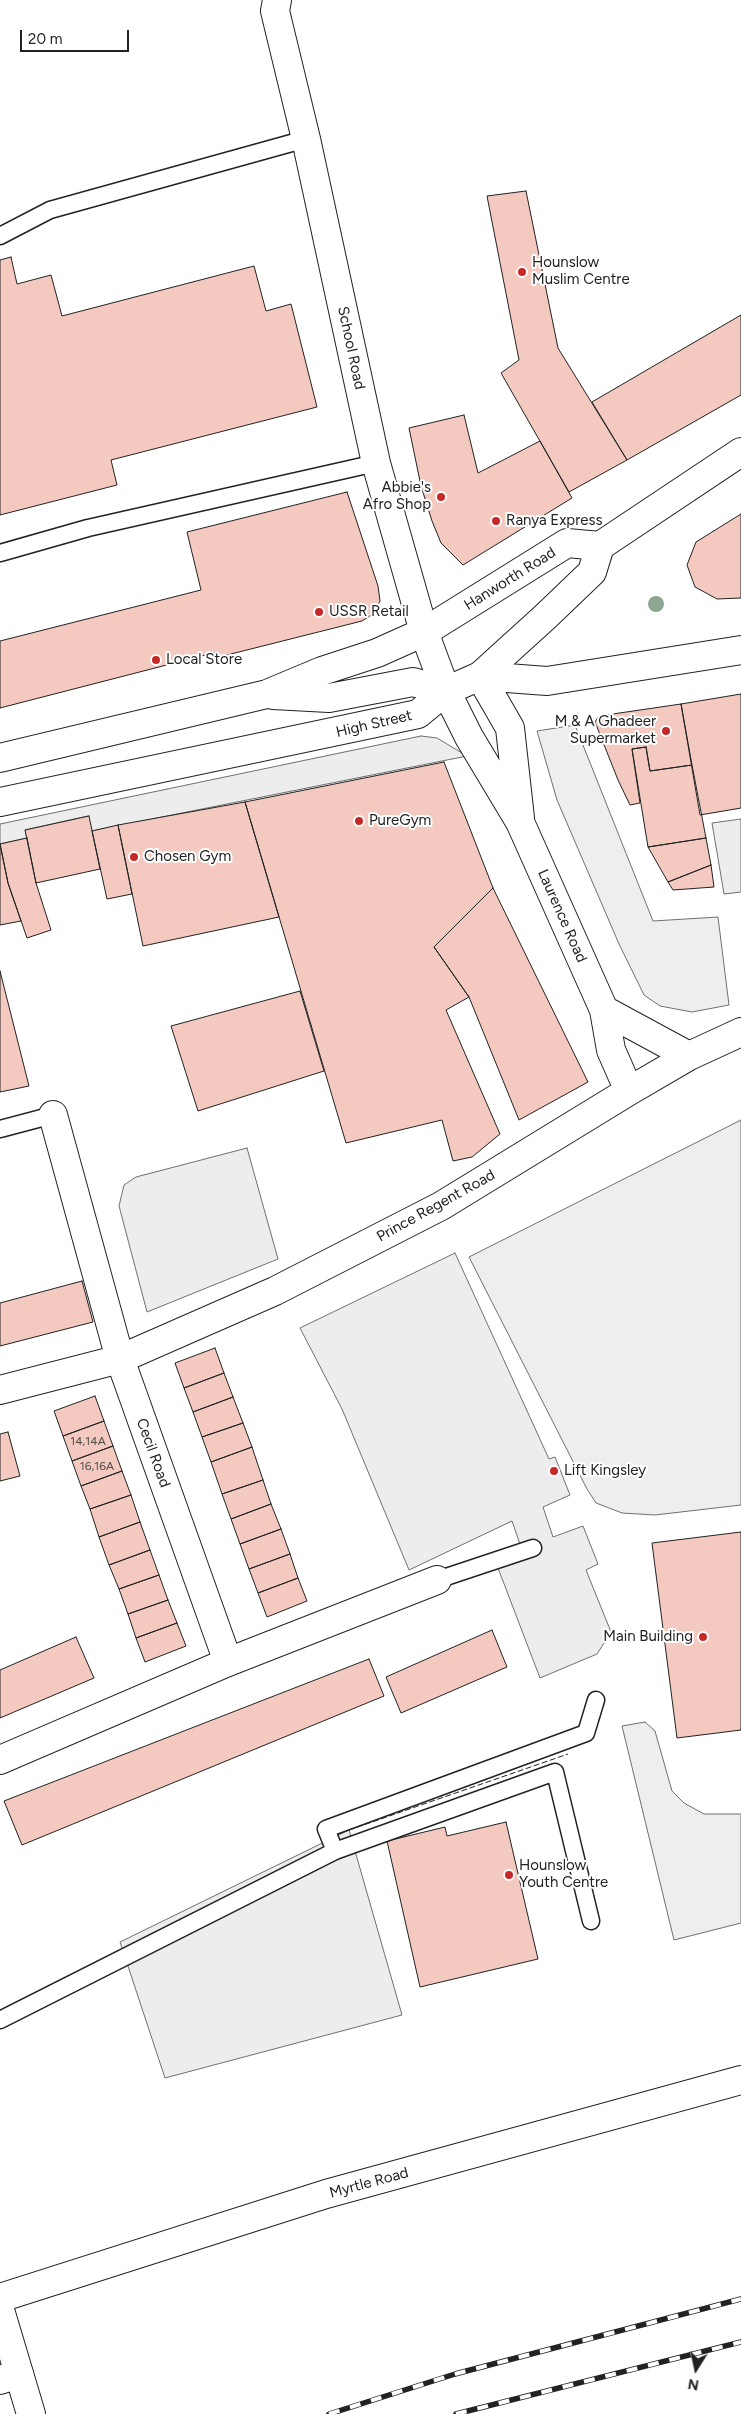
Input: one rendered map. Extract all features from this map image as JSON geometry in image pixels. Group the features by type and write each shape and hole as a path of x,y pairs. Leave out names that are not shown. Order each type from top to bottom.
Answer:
{"street":[{"name":"School Road","path":"278,0 275,12 306,139 376,463 424,632 446,691"},
{"path":"480,676 592,572 600,546 741,452"},
{"name":"Hanworth Road","path":"424,632 567,543 600,546"},
{"path":"0,758 267,694 322,671 377,653 424,632"},
{"name":"High Street","path":"0,802 418,714 446,691 480,676 547,681 741,650"},
{"name":"Laurence Road","path":"480,676 510,728 520,822"},
{"path":"267,694 329,698 413,682 446,691"},
{"name":"Laurence Road","path":"446,691 469,738 520,822 604,1010 611,1050 629,1091"},
{"path":"604,1010 690,1056"},
{"name":"Prince Regent Road","path":"120,1359 274,1291 441,1206 629,1091 690,1056 741,1032"},
{"name":"Cecil Road","path":"54,1115 120,1359 228,1662"},
{"path":"0,1390 120,1359"},
{"path":"0,1760 228,1662 437,1580"},
{"name":"Myrtle Road","path":"0,2298 326,2194 741,2080"},
{"path":"0,2310 9,2377 31,2414"}],"lane":[{"path":"0,236 50,210 306,139"},
{"path":"0,553 88,528 376,463"},
{"path":"0,1129 54,1115"},
{"path":"437,1580 533,1548"},
{"path":"335,1851 326,1829 586,1733 596,1700"},
{"path":"0,2020 335,1851 555,1772 591,1921"}],"shaded area":[{"path":"575,725 653,921 718,917 729,1005 692,1012 660,1006 644,995 619,944 557,800 537,731"},
{"path":"421,736 437,738 467,756 92,831 88,816 25,830 27,838 0,844 0,824"},
{"path":"741,819 741,892 724,894 712,823"},
{"path":"741,1120 741,1505 655,1515 622,1513 596,1503 587,1489 469,1257"},
{"path":"247,1148 278,1259 147,1312 119,1206 124,1185 136,1177"},
{"path":"455,1253 549,1459 555,1457 570,1495 543,1507 553,1537 583,1526 598,1564 586,1570 611,1632 597,1654 540,1678 498,1568 524,1556 512,1521 409,1570 342,1409 300,1328"},
{"path":"645,1722 655,1731 672,1791 684,1803 704,1814 741,1814 741,1923 674,1940 622,1726"},
{"path":"349,1830 402,2015 165,2078 120,1942"}],"building":[{"name":"Hounslow Muslim Centre","path":"526,191 558,348 627,460 569,492 501,373 519,360 487,196"},
{"path":"11,257 17,284 51,275 62,316 254,266 266,311 291,304 317,407 111,460 117,485 0,515 0,260"},
{"path":"741,315 741,395 627,460 592,402"},
{"path":"464,415 478,473 540,441 572,498 463,565 441,543 432,521 421,486 409,428"},
{"path":"347,492 378,586 380,601 373,614 362,621 219,657 217,652 0,708 0,641 201,590 187,532"},
{"path":"741,514 741,598 717,599 695,587 687,565 696,542"},
{"path":"741,694 741,808 700,815 681,704"},
{"path":"681,704 692,765 650,771 646,747 632,749 640,803 630,805 595,722 599,716"},
{"path":"646,747 650,771 692,765 706,838 648,847 632,749"},
{"path":"444,762 493,888 434,947 469,997 446,1010 500,1134 472,1157 453,1161 442,1120 346,1143 245,802"},
{"path":"245,802 279,917 143,946 118,825"},
{"path":"89,816 100,869 36,883 25,830"},
{"path":"118,825 132,894 107,899 92,831"},
{"path":"27,838 36,883 51,930 27,938 8,883 0,844"},
{"path":"706,838 711,865 668,882 648,847"},
{"path":"0,844 8,883 21,921 0,925"},
{"path":"711,865 714,887 673,890 668,882"},
{"path":"493,888 588,1082 519,1120 469,997 434,947"},
{"path":"0,971 29,1086 0,1092"},
{"path":"300,991 324,1071 198,1111 171,1026"},
{"path":"82,1281 93,1322 0,1346 0,1303"},
{"path":"215,1348 224,1373 184,1388 175,1363"},
{"path":"224,1373 233,1397 193,1412 184,1388"},
{"path":"95,1396 104,1421 63,1436 54,1411"},
{"path":"233,1397 243,1423 202,1437 193,1412"},
{"path":"104,1421 113,1446 72,1461 63,1436"},
{"path":"243,1423 252,1447 211,1462 202,1437"},
{"path":"8,1432 20,1476 0,1481 0,1434"},
{"path":"113,1446 122,1471 81,1486 72,1461"},
{"path":"252,1447 263,1480 222,1494 211,1462"},
{"path":"122,1471 131,1495 90,1509 81,1486"},
{"path":"263,1480 271,1504 231,1519 222,1494"},
{"path":"131,1495 140,1522 99,1537 90,1509"},
{"path":"271,1504 281,1529 240,1544 231,1519"},
{"path":"140,1522 150,1550 109,1565 99,1537"},
{"path":"281,1529 290,1554 249,1569 240,1544"},
{"name":"Main Building","path":"741,1532 741,1730 677,1738 652,1543"},
{"path":"150,1550 159,1575 119,1589 109,1565"},
{"path":"290,1554 298,1578 258,1593 249,1569"},
{"path":"159,1575 168,1600 128,1614 119,1589"},
{"path":"298,1578 307,1601 267,1617 258,1593"},
{"path":"168,1600 177,1623 136,1638 128,1614"},
{"path":"177,1623 186,1646 145,1662 136,1638"},
{"path":"492,1630 507,1667 401,1713 386,1677"},
{"path":"76,1637 94,1678 0,1718 0,1670"},
{"path":"369,1659 384,1696 22,1845 4,1801"},
{"path":"506,1822 538,1959 420,1987 387,1841 445,1827 447,1836"}],"railway":[{"path":"329,2414 455,2374 741,2299"},
{"path":"456,2414 741,2342"}],"fence":[{"path":"349,1830 568,1754"}],"place":[{"name":"Hounslow Muslim Centre","path":"522,272"},
{"name":"Abbie's Afro Shop","path":"441,497"},
{"name":"Ranya Express","path":"496,521"},
{"name":"USSR Retail","path":"319,612"},
{"name":"Local Store","path":"156,660"},
{"name":"M & A Ghadeer Supermarket","path":"666,731"},
{"name":"PureGym","path":"359,821"},
{"name":"Chosen Gym","path":"134,857"},
{"name":"Lift Kingsley","path":"554,1471"},
{"name":"Main Building","path":"703,1637"},
{"name":"Hounslow Youth Centre","path":"509,1875"}]}
